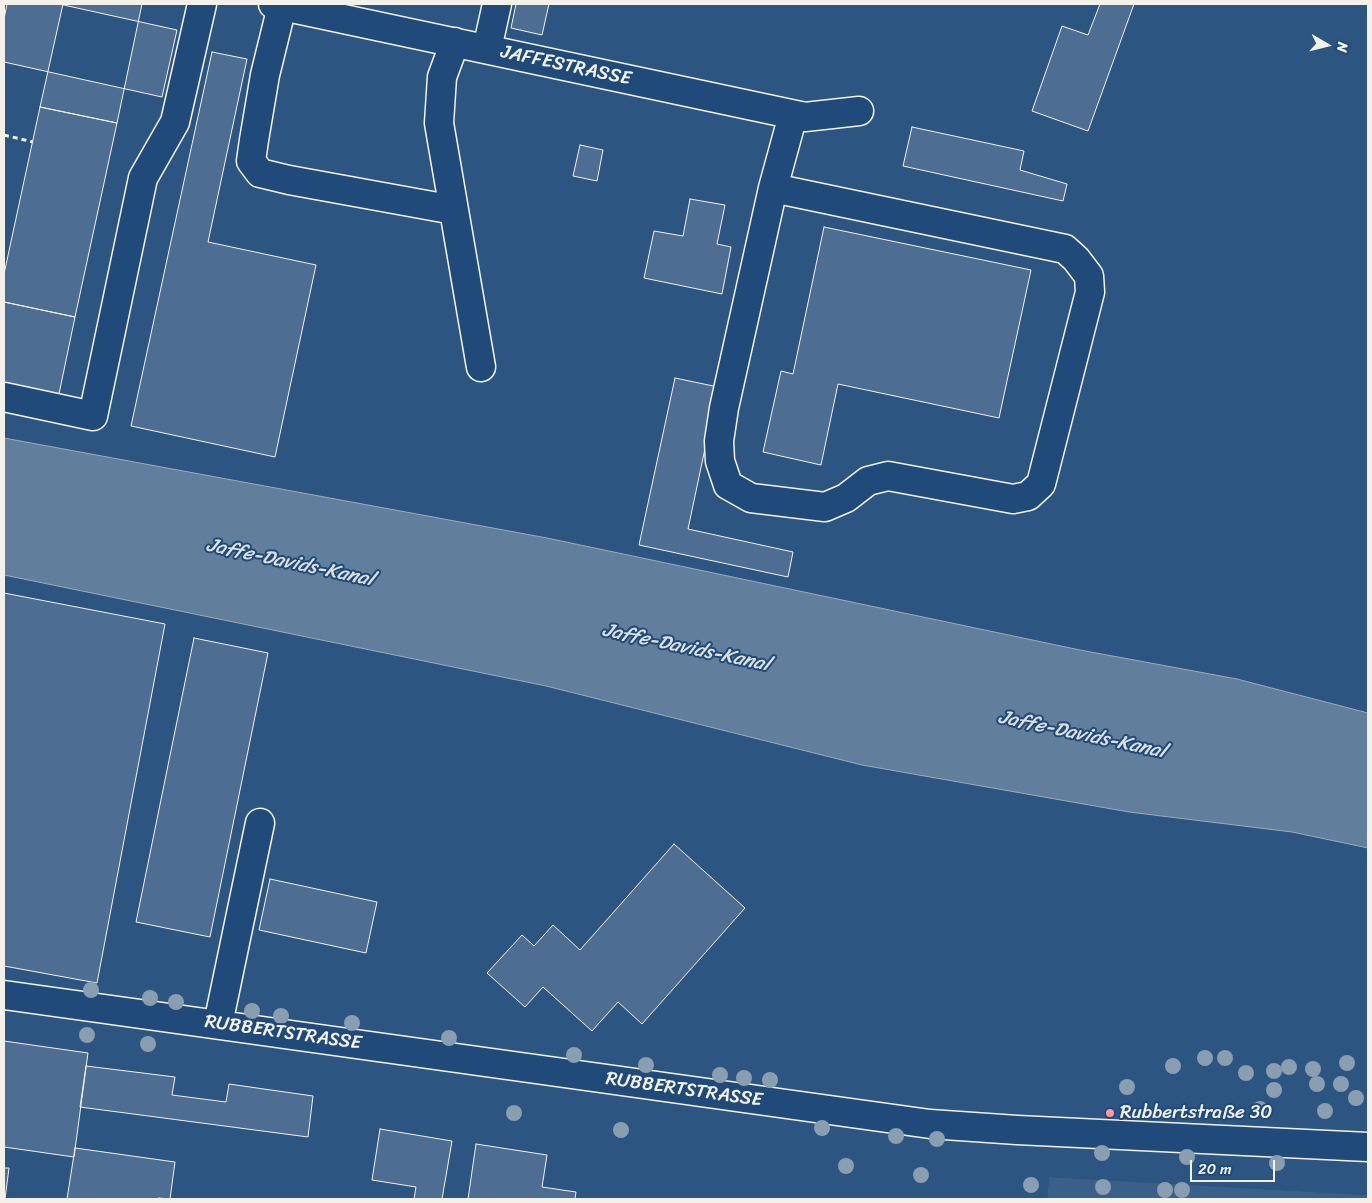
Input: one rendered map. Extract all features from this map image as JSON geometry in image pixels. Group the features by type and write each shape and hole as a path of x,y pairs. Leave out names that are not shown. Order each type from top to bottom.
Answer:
{"street":[{"path":"4,397 93,416 143,178 175,122 202,4"},
{"path":"486,49 497,4"},
{"path":"278,5 251,161 260,172 289,180 454,210"},
{"name":"JAFFESTRASSE","path":"278,5 806,118 859,111"},
{"path":"455,42 442,77 440,123 481,367"},
{"path":"773,188 1065,249 1076,260 1089,276 1090,292 1041,484 1028,496 1013,499 888,476 868,480 846,498 826,507 751,498 728,485 720,461 719,441 724,408 773,188 793,115"},
{"path":"218,1024 260,822"},
{"name":"RUBBERTSTRASSE","path":"4,995 930,1124 1026,1131 1368,1146"}],"path":[{"path":"4,135 33,142"}],"shaded area":[{"path":"4,4 1368,4 1368,713 1237,679 1080,650 547,538 4,438"},
{"path":"4,575 546,686 862,765 1129,812 1292,832 1368,848 1368,1195 1049,1177 1047,1199 4,1199"},
{"path":"1049,1177 1368,1195 1368,1199 1047,1199"}],"water":[{"name":"Jaffe-Davids-Kanal","path":"4,438 547,538 1080,650 1237,679 1368,713 1368,848 1292,832 1129,812 862,765 546,686 4,575"}],"building":[{"path":"7,4 59,4 177,30 162,97 4,62 4,19"},
{"path":"63,4 142,4 117,123 40,107"},
{"path":"516,4 549,4 542,35 511,28"},
{"path":"1100,4 1134,4 1088,131 1032,111 1062,26 1088,35"},
{"path":"212,52 247,59 208,242 316,265 275,457 131,426"},
{"path":"40,107 117,123 75,317 4,302 4,274"},
{"path":"912,127 1024,151 1020,170 1067,184 1063,201 903,166"},
{"path":"580,145 603,150 597,181 573,176"},
{"path":"690,199 725,205 717,244 731,247 722,294 644,278 654,231 683,236"},
{"path":"824,227 1031,270 999,418 838,384 821,465 763,452 781,371 793,374"},
{"path":"4,302 75,317 59,394 4,383"},
{"path":"675,378 718,387 688,529 793,552 788,577 639,545"},
{"path":"4,593 165,624 97,983 4,966"},
{"path":"194,638 268,653 210,937 136,922"},
{"path":"674,844 745,908 642,1024 618,1002 592,1031 543,987 525,1007 487,973 522,935 534,946 553,925 580,950"},
{"path":"270,879 377,902 366,953 259,930"},
{"path":"4,1041 88,1053 74,1157 4,1147"},
{"path":"86,1066 175,1077 172,1095 226,1102 229,1084 313,1096 308,1137 80,1107"},
{"path":"380,1129 452,1141 442,1199 414,1199 416,1187 372,1180"},
{"path":"476,1144 547,1155 542,1187 576,1192 575,1199 468,1199"},
{"path":"75,1148 175,1162 170,1199 67,1199"},
{"path":"4,1168 9,1168 5,1199 4,1199"}],"place":[{"name":"Rubbertstraße 30","path":"1110,1113"}]}
